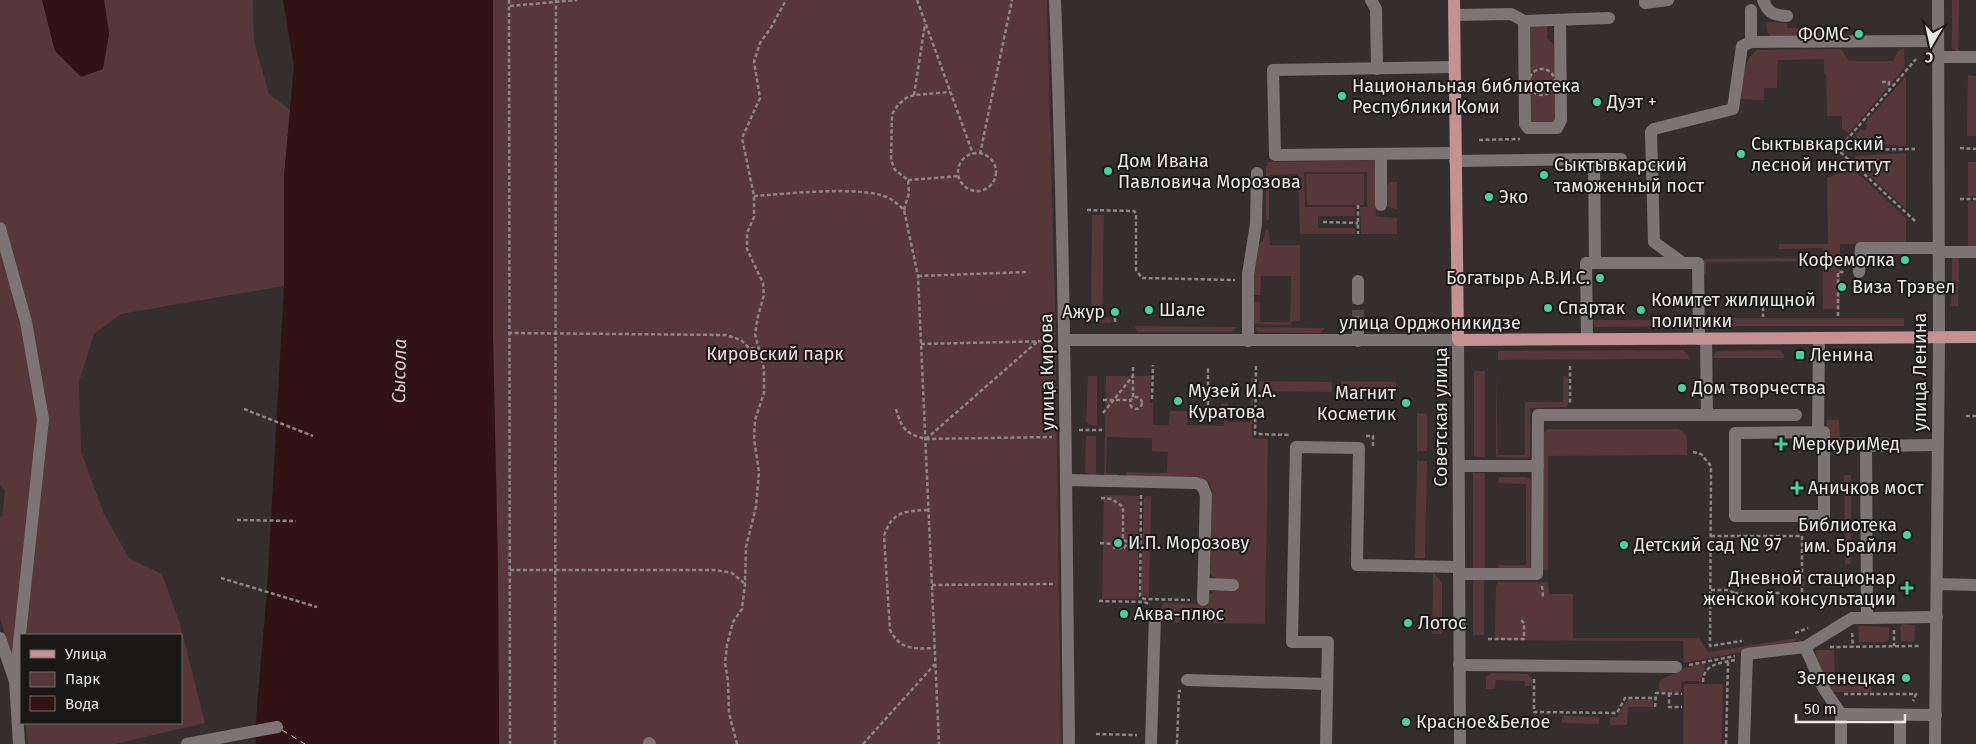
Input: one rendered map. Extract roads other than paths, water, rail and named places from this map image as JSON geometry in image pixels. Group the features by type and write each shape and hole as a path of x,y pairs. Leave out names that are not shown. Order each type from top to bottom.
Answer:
{"main road":[{"name":"Советская улица","path":"1454,0 1458,340"},
{"name":"улица Орджоникидзе","path":"1458,340 1976,337"}],"street":[{"name":"улица Кирова","path":"1055,0 1060,124 1060,341 1066,433 1069,744"},
{"path":"1371,0 1376,9 1376,69"},
{"path":"1645,0 1645,3 1668,0"},
{"path":"1764,0 1770,13 1777,16 1787,16"},
{"name":"улица Ленина","path":"1935,744 1938,445 1938,0"},
{"path":"1751,10 1751,42"},
{"path":"1454,15 1511,14 1524,21 1609,18"},
{"path":"1524,21 1527,82 1526,126 1557,128 1562,120 1558,81 1560,20"},
{"path":"1682,263 1654,242 1651,132 1654,129 1733,109 1742,46 1751,42 1938,41"},
{"path":"1938,57 1976,57"},
{"path":"1454,67 1273,70 1275,155 1381,154 1621,159"},
{"path":"1381,154 1381,205"},
{"path":"1594,159 1596,263"},
{"path":"1248,341 1248,274 1256,224 1256,173"},
{"path":"0,228 26,322 43,419 20,634"},
{"path":"1859,272 1860,248 1976,252"},
{"path":"1587,339 1586,263 1698,263 1707,415"},
{"path":"1358,281 1358,299"},
{"path":"1358,322 1358,341"},
{"path":"1818,432 1819,338"},
{"name":"улица Орджоникидзе","path":"1060,341 1458,340"},
{"name":"Советская улица","path":"1458,340 1460,744"},
{"path":"1326,744 1328,642 1292,642 1296,447 1359,448 1357,565 1537,574 1538,415 1796,414"},
{"path":"1818,432 1824,432 1824,516 1735,516 1735,433 1818,432"},
{"path":"1866,618 1866,446 1938,445"},
{"path":"1459,466 1538,466"},
{"path":"1066,480 1196,483 1202,485 1206,495 1204,584 1198,600"},
{"path":"1204,584 1233,585"},
{"path":"1937,584 1976,585"},
{"path":"1151,740 1155,615"},
{"path":"1744,744 1748,651 1805,647 1852,618 1937,618"},
{"path":"19,744 15,682 20,635"},
{"path":"0,638 15,682"},
{"path":"1805,647 1817,675 1841,714 1841,744"},
{"path":"1459,665 1676,667"},
{"path":"1187,686 1328,684"},
{"path":"1841,714 1936,715"},
{"path":"1900,715 1900,744"},
{"path":"187,744 277,727"}],"water":[{"path":"42,0 104,0 109,34 103,69 81,77 55,51"},
{"name":"Сысола","path":"283,0 493,0 493,338 498,568 499,744 256,744 255,730 267,591 284,286 284,176 294,66"}],"tunnel":[{"path":"1358,299 1358,322"}],"place":[{"name":"ФОМС","path":"1859,34"},
{"name":"Национальная библиотека Республики Коми","path":"1342,96"},
{"name":"Дуэт +","path":"1597,102"},
{"name":"Сыктывкарский лесной институт","path":"1741,154"},
{"name":"Дом Ивана Павловича Морозова","path":"1108,171"},
{"name":"Сыктывкарский таможенный пост","path":"1544,175"},
{"name":"Эко","path":"1489,197"},
{"name":"Кофемолка","path":"1905,260"},
{"name":"Богатырь А.В.И.С.","path":"1600,278"},
{"name":"Виза Трэвел","path":"1842,287"},
{"name":"Спартак","path":"1548,308"},
{"name":"Шале","path":"1149,310"},
{"name":"Комитет жилищной политики","path":"1641,310"},
{"name":"Ажур","path":"1115,312"},
{"name":"Ленина","path":"1800,355"},
{"name":"Дом творчества","path":"1682,388"},
{"name":"Музей И.А. Куратова","path":"1178,401"},
{"name":"Магнит Косметик","path":"1406,403"},
{"name":"МеркуриМед","path":"1781,444"},
{"name":"Аничков мост","path":"1797,488"},
{"name":"Библиотека им. Брайля","path":"1907,535"},
{"name":"И.П. Морозову","path":"1118,543"},
{"name":"Детский сад № 97","path":"1624,545"},
{"name":"Дневной стационар женской консультации","path":"1907,588"},
{"name":"Аква-плюс","path":"1124,614"},
{"name":"Лотос","path":"1408,623"},
{"name":"Зеленецкая","path":"1906,678"},
{"name":"Красное&Белое","path":"1406,722"}],"park label":[{"name":"Кировский парк","path":"775,354"}]}
